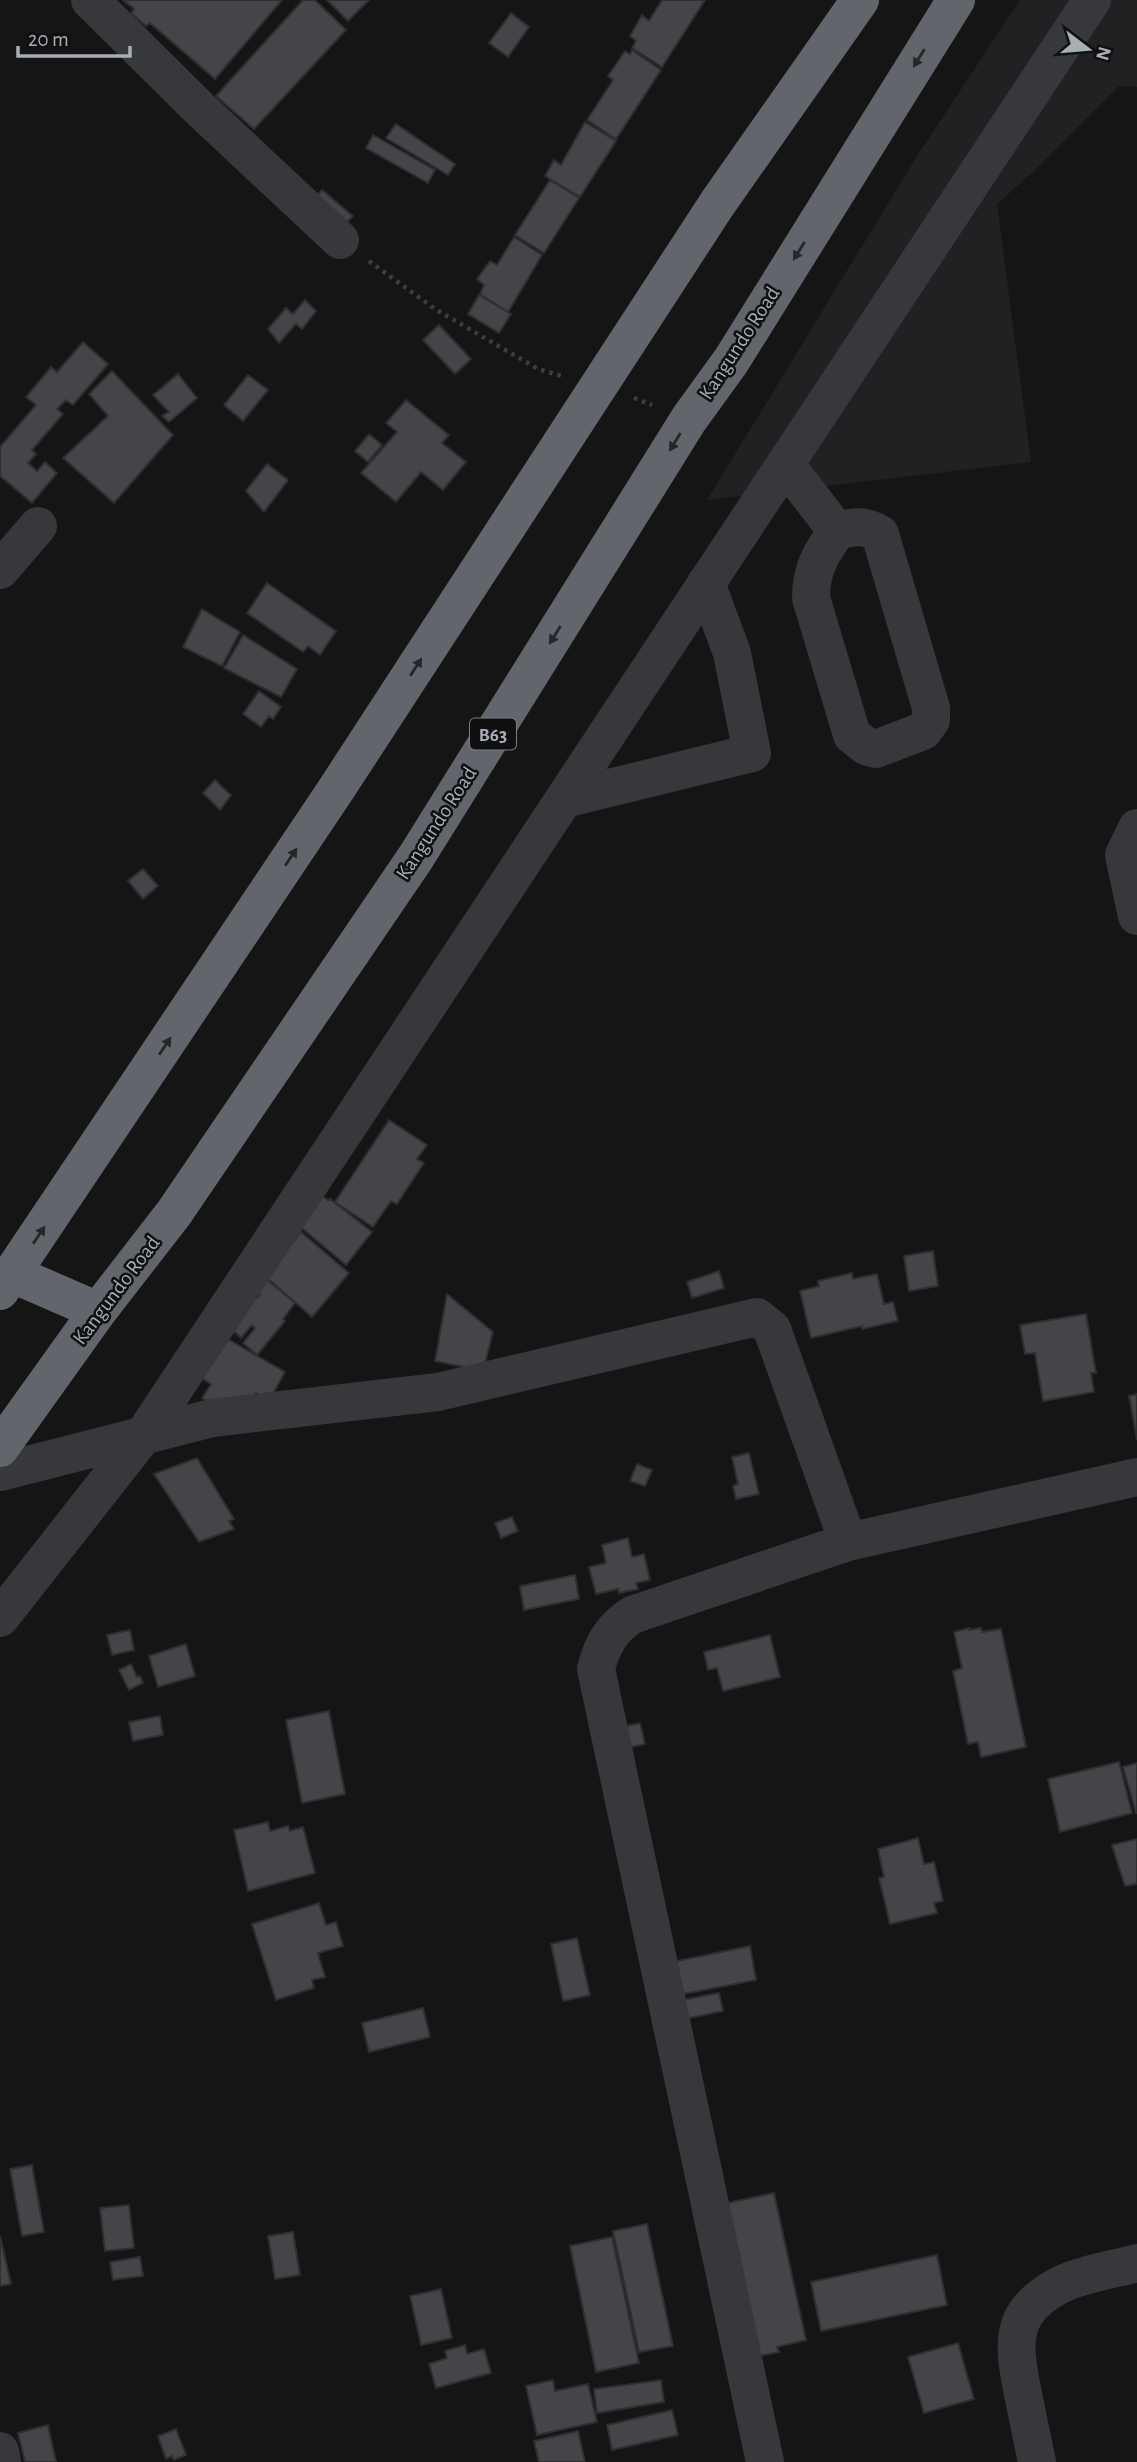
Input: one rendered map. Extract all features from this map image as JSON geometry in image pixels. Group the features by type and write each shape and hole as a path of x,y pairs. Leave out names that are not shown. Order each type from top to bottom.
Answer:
{"highway":[{"path":"98,1311 7,1283 337,788 718,204 860,0"},
{"name":"Kangundo Road","path":"0,1448 98,1311 174,1213 416,857 956,0"}],"street":[{"path":"90,0 199,108 340,240"},
{"path":"0,1618 143,1436 1092,0"},
{"path":"785,464 837,531"},
{"path":"0,570 37,526"},
{"path":"855,526 869,527 880,534 931,708 930,720 923,731 876,749 866,746 852,735 811,598 811,578 837,531 855,526"},
{"path":"564,799 752,753 732,653 706,583"},
{"path":"1137,828 1124,855 1137,916"},
{"path":"0,1472 212,1418 438,1392 757,1317 772,1329 848,1542"},
{"path":"765,2462 596,1670 600,1652 608,1636 632,1615 848,1542 1137,1477"},
{"path":"1037,2462 1017,2362 1015,2339 1022,2317 1040,2298 1062,2284 1137,2263"},
{"path":"0,2451 2,2462"}],"path":[{"path":"340,240 435,309 538,369 631,397 690,419"}],"shaded area":[{"path":"1020,0 1137,0 1137,87 1119,86 997,204 1031,462 707,500 917,156"}],"building":[{"path":"123,0 282,0 215,79 150,23 146,26 131,13 134,9"},
{"path":"303,0 315,0 346,30 254,129 216,96"},
{"path":"327,0 369,0 348,21"},
{"path":"662,0 705,0 662,67 632,48 636,41 630,36 642,15 649,21"},
{"path":"511,13 529,27 508,57 489,43"},
{"path":"632,50 661,70 616,139 587,120 613,80 608,76 625,51 630,54"},
{"path":"585,122 616,141 580,197 545,176 554,160 561,165"},
{"path":"396,124 455,164 448,175 386,138"},
{"path":"373,135 435,170 428,183 366,148"},
{"path":"550,180 579,198 544,253 515,235"},
{"path":"322,190 353,216 337,233 308,206"},
{"path":"514,237 542,255 508,312 480,294 484,285 477,279 490,261 497,265"},
{"path":"479,295 511,314 499,333 468,314"},
{"path":"305,300 316,311 302,329 296,324 279,343 268,329 286,308 293,314"},
{"path":"439,325 471,359 455,374 423,340"},
{"path":"83,342 108,364 73,405 66,400 57,409 63,414 32,450 36,454 28,463 37,471 45,462 57,473 32,503 0,476 0,447 36,405 26,397 51,367 57,372"},
{"path":"112,371 173,435 114,503 63,458 108,416 89,394"},
{"path":"178,374 197,398 169,422 162,416 169,412 153,395"},
{"path":"248,375 268,390 243,421 224,405"},
{"path":"406,400 449,435 442,443 466,462 443,490 421,472 396,502 361,473 397,432 386,423"},
{"path":"369,434 382,445 368,462 355,451"},
{"path":"267,464 288,480 264,512 246,491"},
{"path":"267,583 336,631 320,655 308,646 303,652 247,613"},
{"path":"202,609 240,632 222,666 183,647"},
{"path":"243,635 297,669 281,697 224,668"},
{"path":"259,691 281,707 273,719 269,716 261,727 243,714"},
{"path":"215,780 231,795 220,810 203,793"},
{"path":"143,869 158,886 143,899 128,881"},
{"path":"389,1120 427,1145 417,1159 424,1163 397,1204 391,1201 373,1227 335,1202"},
{"path":"314,1190 372,1232 346,1265 291,1219"},
{"path":"301,1232 349,1273 312,1317 265,1276"},
{"path":"933,1251 938,1286 909,1291 904,1256"},
{"path":"719,1271 724,1288 692,1298 687,1282"},
{"path":"852,1273 853,1279 877,1274 884,1304 893,1302 898,1321 811,1338 800,1291 819,1286 818,1281"},
{"path":"261,1275 295,1303 283,1319 285,1321 257,1355 243,1343 255,1328 252,1325 241,1338 225,1323 260,1295 250,1287"},
{"path":"447,1294 493,1332 483,1371 435,1361"},
{"path":"1086,1314 1096,1373 1091,1373 1094,1392 1043,1401 1035,1353 1025,1354 1020,1325"},
{"path":"226,1338 285,1372 269,1401 256,1393 248,1407 226,1413 202,1398 211,1384 201,1378"},
{"path":"1137,1394 1137,1440 1129,1396"},
{"path":"749,1453 759,1494 736,1499 733,1486 738,1484 732,1457"},
{"path":"197,1458 234,1519 229,1521 234,1529 199,1542 154,1474"},
{"path":"637,1464 652,1470 645,1486 630,1481"},
{"path":"512,1517 518,1531 501,1538 495,1523"},
{"path":"628,1538 632,1557 644,1554 650,1580 636,1583 638,1589 619,1593 618,1589 596,1594 589,1567 606,1563 602,1545"},
{"path":"575,1575 579,1599 524,1610 520,1586"},
{"path":"981,1628 982,1632 1001,1629 1026,1747 981,1757 978,1742 968,1744 953,1671 962,1668 954,1632"},
{"path":"130,1630 134,1650 112,1655 107,1635"},
{"path":"770,1635 780,1677 723,1691 717,1668 708,1670 704,1652"},
{"path":"186,1644 195,1676 158,1687 149,1656"},
{"path":"131,1664 143,1683 129,1690 119,1670"},
{"path":"329,1711 345,1794 302,1803 286,1720"},
{"path":"160,1716 163,1735 133,1741 129,1722"},
{"path":"640,1723 645,1744 627,1748 622,1727"},
{"path":"1119,1762 1132,1813 1060,1832 1048,1779"},
{"path":"1137,1763 1137,1813 1136,1813 1123,1767"},
{"path":"268,1822 270,1831 288,1826 290,1831 303,1827 315,1873 248,1891 234,1830"},
{"path":"918,1838 924,1864 934,1862 943,1901 934,1903 937,1913 890,1924 879,1878 884,1877 878,1849"},
{"path":"1137,1839 1137,1884 1125,1886 1112,1845"},
{"path":"319,1903 326,1925 336,1922 343,1946 318,1953 325,1977 312,1980 314,1988 276,2000 252,1924"},
{"path":"577,1938 590,1995 563,2001 551,1944"},
{"path":"750,1946 756,1980 678,1995 672,1962"},
{"path":"719,1993 723,2011 680,2020 677,2001"},
{"path":"423,2008 430,2037 369,2052 362,2023"},
{"path":"32,2165 44,2232 22,2236 10,2169"},
{"path":"774,2193 806,2340 777,2347 779,2352 755,2357 718,2205"},
{"path":"129,2205 134,2248 105,2251 100,2208"},
{"path":"647,2224 673,2346 639,2352 613,2231"},
{"path":"293,2232 300,2275 275,2279 268,2236"},
{"path":"0,2236 11,2284 0,2286"},
{"path":"612,2237 639,2363 596,2372 570,2246"},
{"path":"937,2255 947,2305 821,2331 811,2282"},
{"path":"140,2257 143,2276 113,2280 110,2262"},
{"path":"441,2289 452,2338 421,2345 410,2296"},
{"path":"958,2343 974,2399 924,2413 908,2357"},
{"path":"465,2345 467,2354 484,2349 491,2373 436,2388 429,2364 447,2358 445,2351"},
{"path":"553,2380 555,2391 588,2384 597,2422 537,2435 526,2386"},
{"path":"661,2380 664,2402 597,2413 594,2389"},
{"path":"672,2410 678,2435 612,2450 607,2425"},
{"path":"48,2425 56,2462 25,2462 18,2433"},
{"path":"176,2429 186,2455 174,2460 172,2456 166,2459 158,2436"},
{"path":"578,2431 585,2462 539,2462 534,2441"}]}
